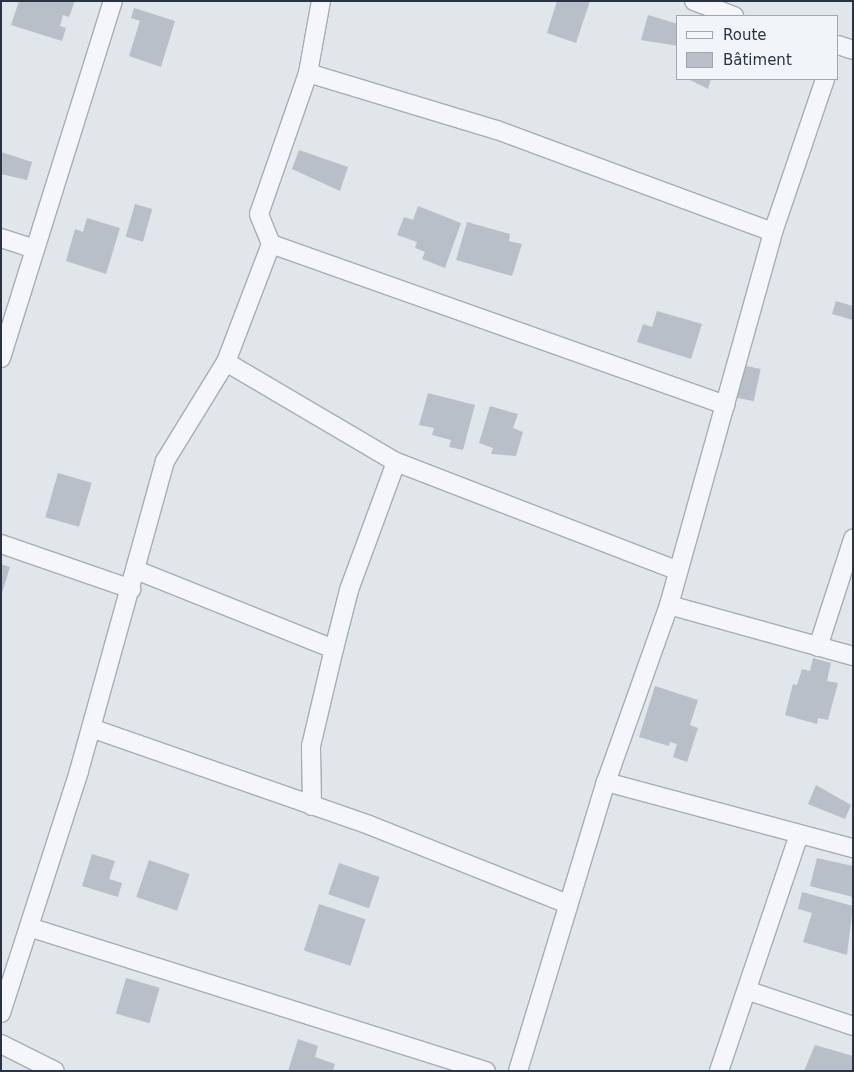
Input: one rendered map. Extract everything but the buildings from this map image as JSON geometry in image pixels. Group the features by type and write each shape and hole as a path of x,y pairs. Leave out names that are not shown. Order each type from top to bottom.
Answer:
{"street":[{"path":"1,358 113,1"},
{"path":"1,1014 91,728 165,461 226,362 271,244 259,214 308,72 321,1"},
{"path":"694,1 718,6 732,15"},
{"path":"839,46 853,50"},
{"path":"308,72 497,130 773,232"},
{"path":"518,1071 606,782 669,605 773,232 825,80"},
{"path":"1,238 35,249"},
{"path":"271,244 725,405"},
{"path":"226,362 396,462 678,572"},
{"path":"312,806 311,746 334,649 349,590 396,462"},
{"path":"818,647 853,539"},
{"path":"1,544 131,589"},
{"path":"136,570 334,649"},
{"path":"669,605 853,656"},
{"path":"91,728 312,806 568,904"},
{"path":"606,782 853,848"},
{"path":"719,1071 749,991 799,834"},
{"path":"29,927 486,1071"},
{"path":"749,991 853,1026"},
{"path":"1,1044 55,1071"}]}
